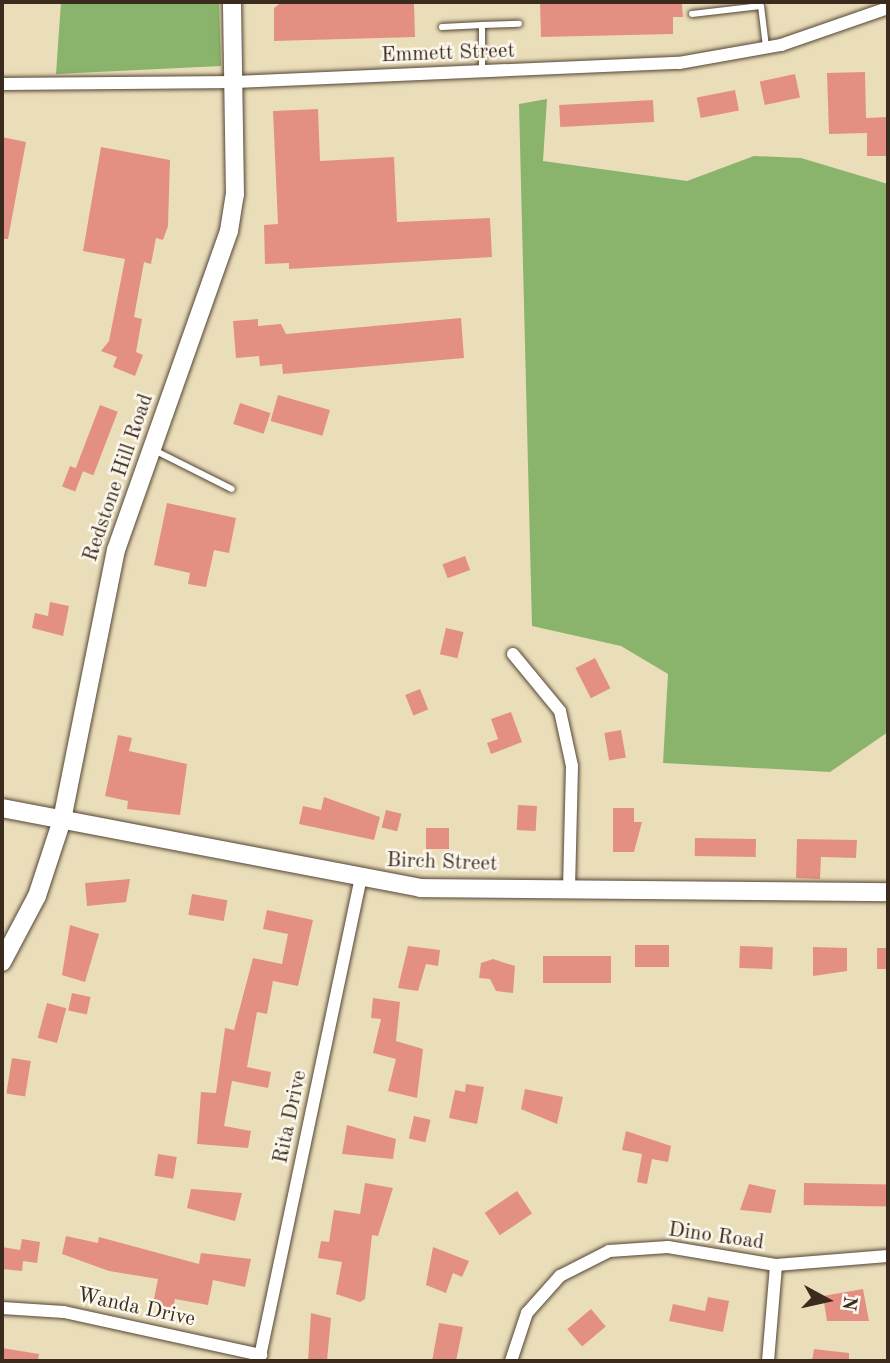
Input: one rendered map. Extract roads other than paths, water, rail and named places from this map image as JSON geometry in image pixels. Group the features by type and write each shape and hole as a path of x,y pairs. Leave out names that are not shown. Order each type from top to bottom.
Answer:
{"main road":[{"name":"Redstone Hill Road","path":"2,962 37,896 62,820 105,588 150,449 229,231 235,82 232,2"},
{"name":"Birch Street","path":"2,808 360,881 420,888 888,892"}],"street":[{"name":"Emmett Street","path":"2,84 235,82 678,63 766,47 888,8"},
{"path":"513,654 560,711 572,766 569,888"},
{"name":"Rita Drive","path":"260,1358 360,881"},
{"name":"Dino Road","path":"511,1361 527,1313 560,1276 609,1251 668,1247 776,1265 888,1256"},
{"path":"768,1361 776,1265"},
{"name":"Wanda Drive","path":"2,1308 64,1312 260,1358"}],"lane":[{"path":"692,14 761,5 766,47"},
{"path":"442,27 519,24"},
{"path":"482,25 482,72"},
{"path":"150,449 232,489"}]}
